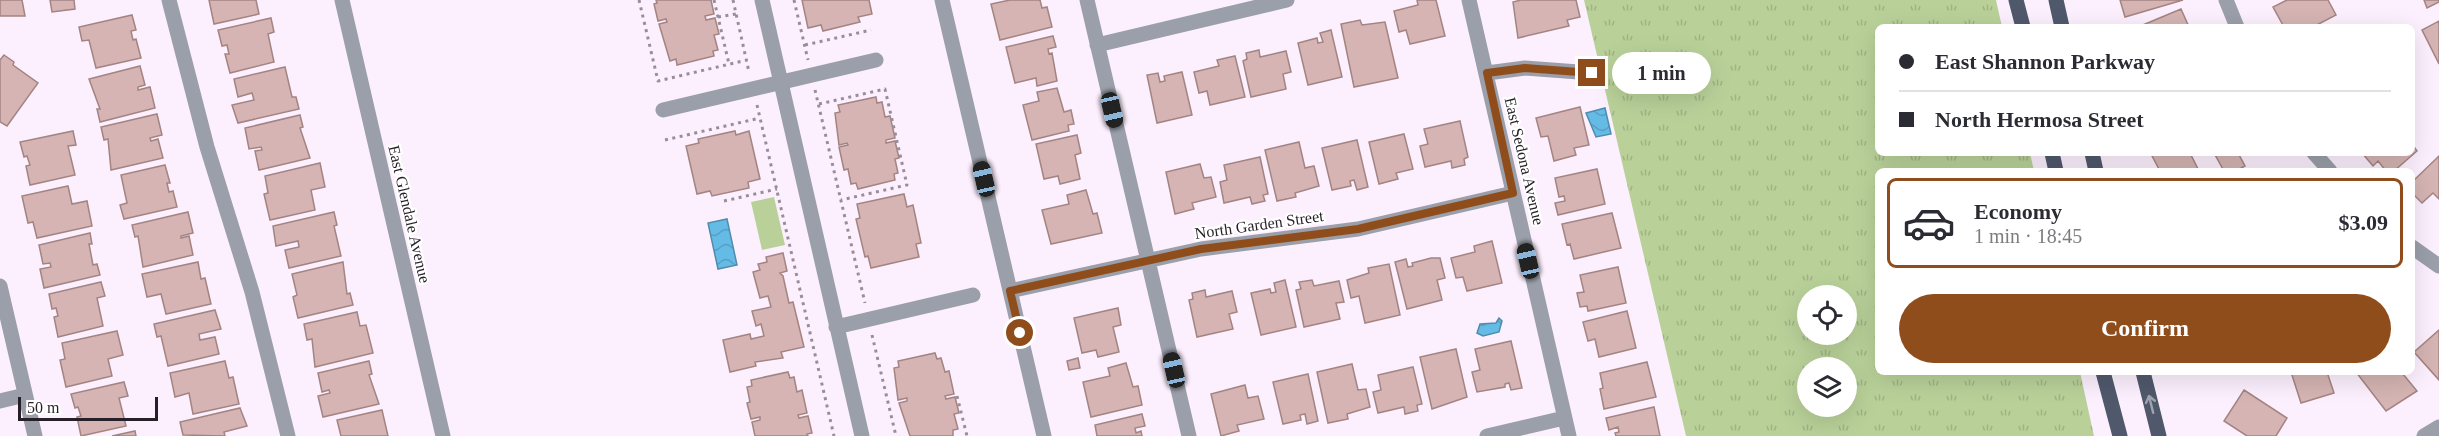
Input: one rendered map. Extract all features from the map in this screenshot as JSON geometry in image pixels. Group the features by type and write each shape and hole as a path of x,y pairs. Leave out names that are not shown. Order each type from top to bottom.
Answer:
{"main road":[{"path":"2016,0 2022,24"},
{"path":"2056,0 2061,24"},
{"path":"2104,375 2120,436"},
{"path":"2144,375 2159,436"},
{"path":"2112,407 2128,436"}],"street":[{"path":"169,0 207,147 252,292 288,436"},
{"name":"East Glendale Avenue","path":"342,0 443,436"},
{"path":"762,0 862,436"},
{"path":"942,0 1044,436"},
{"path":"1087,0 1189,436"},
{"path":"1097,45 1287,0"},
{"name":"East Sedona Avenue","path":"1468,0 1487,73 1569,436"},
{"path":"2226,0 2236,24"},
{"path":"663,110 876,60"},
{"path":"1487,73 1525,68 1592,73"},
{"name":"North Garden Street","path":"1010,291 1148,259 1222,246 1358,229 1513,193"},
{"path":"2415,249 2439,266"},
{"path":"0,286 35,436"},
{"path":"837,327 973,296"},
{"path":"0,401 25,395"},
{"path":"1487,436 1564,418"},
{"path":"2424,436 2439,427"}],"path":[{"path":"639,0 658,81 747,60"},
{"path":"714,0 729,64"},
{"path":"733,0 834,436"},
{"path":"794,0 896,436"},
{"path":"718,18 736,14"},
{"path":"805,45 871,30"},
{"path":"819,104 885,89 907,185 841,200"},
{"path":"665,140 760,118"},
{"path":"724,201 777,189"},
{"path":"957,396 967,436"}],"green space":[{"path":"1584,0 1996,0 2001,24 1875,24 1875,156 2031,156 2033,168 1875,168 1875,375 2081,375 2094,436 1686,436"},
{"path":"774,197 785,245 762,250 751,202"}],"water":[{"path":"1605,108 1611,134 1596,137 1586,113"},
{"path":"727,219 737,265 718,269 708,223"},
{"path":"1499,318 1502,321 1499,332 1483,336 1477,333 1480,324 1496,323"}],"building":[{"path":"0,0 22,0 25,16 0,16"},
{"path":"50,0 74,0 75,9 52,12"},
{"path":"209,0 256,0 259,14 214,24"},
{"path":"656,0 711,0 714,14 705,16 706,20 715,18 719,34 714,35 718,50 713,51 714,56 677,65 676,59 670,61 659,24 667,22 666,19 658,21 654,4 657,3"},
{"path":"802,0 869,0 872,14 858,17 860,22 823,31 821,25 808,28"},
{"path":"1010,0 1040,0 1042,8 1047,7 1052,27 1000,40 991,4"},
{"path":"1417,0 1436,0 1445,36 1410,44 1406,30 1399,32 1394,11 1418,5"},
{"path":"1576,0 1580,17 1567,20 1569,26 1518,38 1513,2"},
{"path":"2120,0 2183,0 2125,17"},
{"path":"2287,0 2328,0 2336,15 2319,24 2282,24 2273,7"},
{"path":"2424,0 2439,0 2439,2 2427,8"},
{"path":"2181,9 2188,24 2145,24"},
{"path":"132,15 136,30 131,31 133,40 136,39 141,58 96,68 89,40 82,41 79,27"},
{"path":"271,18 274,32 268,34 274,62 230,73 225,54 229,54 227,45 222,46 218,30"},
{"path":"1360,20 1362,25 1385,22 1398,78 1354,87 1341,24"},
{"path":"2439,21 2439,64 2422,30"},
{"path":"1331,30 1342,77 1308,85 1298,43 1317,38 1318,43 1323,42 1320,33"},
{"path":"1053,36 1056,47 1048,49 1049,54 1052,53 1057,81 1037,86 1036,78 1015,83 1006,47"},
{"path":"1259,50 1260,57 1286,51 1291,72 1283,74 1286,89 1251,97 1243,61 1247,59 1246,53"},
{"path":"4,55 14,62 13,65 38,83 7,126 0,122 0,60"},
{"path":"1235,56 1245,97 1210,105 1207,91 1199,93 1194,72 1219,66 1217,60"},
{"path":"140,66 145,85 138,87 138,90 150,87 155,108 100,122 97,109 100,109 89,79"},
{"path":"285,67 292,97 296,97 299,109 238,123 232,105 254,100 252,93 238,97 234,79"},
{"path":"1182,72 1192,115 1157,123 1147,75 1158,73 1160,82 1165,81 1164,76"},
{"path":"1057,88 1064,112 1071,110 1074,124 1068,125 1069,131 1032,140 1023,105 1039,101 1037,92"},
{"path":"876,97 877,103 882,102 885,117 890,116 895,138 886,140 886,143 895,141 899,158 895,159 898,173 894,174 895,180 858,189 856,183 851,184 848,169 844,170 839,147 848,145 847,143 839,145 835,113 840,112 838,105"},
{"path":"1580,107 1589,145 1574,148 1576,155 1554,161 1548,136 1541,137 1536,118"},
{"path":"157,114 162,135 150,138 151,141 158,139 163,158 111,170 108,139 104,140 101,127"},
{"path":"300,115 303,127 300,128 310,158 259,170 255,151 262,150 261,147 249,149 245,128"},
{"path":"1460,121 1468,157 1464,159 1465,165 1452,168 1451,161 1425,167 1420,146 1428,144 1424,129"},
{"path":"73,131 76,145 68,146 75,175 30,185 26,166 30,165 27,156 24,157 20,142"},
{"path":"735,131 736,135 749,131 760,179 748,182 749,188 712,196 710,191 697,194 686,146 699,143 698,139"},
{"path":"1404,134 1413,169 1396,173 1398,179 1379,184 1369,142"},
{"path":"1077,135 1081,153 1075,155 1080,179 1060,184 1058,176 1044,179 1036,144"},
{"path":"1357,140 1368,187 1357,190 1354,180 1350,181 1351,186 1332,190 1322,148"},
{"path":"1299,142 1305,168 1314,166 1319,186 1295,193 1296,197 1277,201 1265,150"},
{"path":"2152,156 2192,156 2198,168 2158,168"},
{"path":"2216,156 2240,156 2245,166 2241,168 2222,168"},
{"path":"2365,156 2411,156 2397,168 2384,168 2378,161 2373,166"},
{"path":"2439,156 2439,199 2433,193 2422,203 2415,196 2415,179"},
{"path":"1260,157 1268,194 1263,195 1265,201 1252,204 1250,197 1224,203 1220,182 1227,180 1224,165"},
{"path":"320,163 325,187 311,190 315,210 270,220 264,194 268,193 265,176"},
{"path":"1200,164 1204,178 1211,177 1216,197 1192,203 1194,209 1175,214 1166,172"},
{"path":"165,165 170,183 167,183 169,192 173,191 177,207 124,219 120,205 127,203 121,175"},
{"path":"1597,169 1605,204 1558,215 1555,203 1565,201 1564,196 1559,197 1555,178"},
{"path":"68,186 72,204 87,201 92,226 37,238 33,222 28,223 22,196"},
{"path":"1086,190 1093,214 1097,213 1102,233 1051,244 1042,210 1069,204 1067,195"},
{"path":"904,194 907,207 913,205 921,243 916,244 919,257 871,268 868,256 865,257 856,219 860,218 857,204"},
{"path":"188,212 193,233 181,236 181,238 189,236 193,255 143,267 138,236 135,237 132,225"},
{"path":"334,212 337,225 334,226 341,256 289,268 285,250 299,247 298,241 276,246 273,226"},
{"path":"1612,213 1621,248 1574,259 1570,244 1567,245 1562,224"},
{"path":"90,233 92,244 89,244 93,265 97,264 100,275 44,288 40,269 51,267 50,263 43,264 39,245"},
{"path":"1492,241 1502,283 1467,291 1463,277 1456,278 1451,258 1475,252 1474,246"},
{"path":"783,253 787,271 780,273 783,276 789,303 793,302 804,347 781,352 783,358 755,362 756,366 730,372 723,340 750,334 751,339 764,336 761,324 756,326 752,311 771,307 768,296 760,298 753,272 760,270 758,264 767,262 766,257"},
{"path":"1440,258 1445,278 1437,280 1442,300 1407,309 1395,262 1406,259 1408,267 1413,266 1412,263"},
{"path":"198,262 201,279 205,278 211,304 166,314 161,294 147,297 142,274"},
{"path":"343,262 347,294 350,293 353,305 298,318 293,297 297,295 292,274"},
{"path":"1389,264 1400,315 1365,323 1359,296 1351,298 1347,280 1369,273 1368,268"},
{"path":"1618,267 1626,303 1588,311 1587,306 1580,307 1577,293 1584,292 1580,275"},
{"path":"1285,280 1296,327 1261,335 1251,293 1270,289 1271,293 1276,292 1274,283"},
{"path":"1312,280 1314,286 1339,281 1344,302 1336,303 1340,319 1304,327 1296,290 1301,289 1299,282"},
{"path":"101,282 105,296 97,298 103,326 58,337 54,317 58,316 56,308 52,309 49,294"},
{"path":"1205,290 1206,297 1232,291 1237,312 1229,314 1233,329 1197,337 1189,300 1193,299 1192,293"},
{"path":"1118,308 1121,325 1113,327 1119,352 1098,357 1096,350 1082,353 1074,318"},
{"path":"215,310 221,329 199,334 200,340 215,337 219,354 168,366 161,336 157,337 154,324"},
{"path":"1627,311 1636,348 1599,357 1595,339 1588,341 1583,322"},
{"path":"357,312 360,326 366,325 373,353 315,367 312,339 307,340 304,324"},
{"path":"2439,330 2439,380 2415,353"},
{"path":"117,331 123,355 108,359 112,376 66,387 60,360 65,359 62,343"},
{"path":"1511,341 1522,388 1511,390 1509,383 1505,384 1505,387 1477,392 1472,372 1480,370 1475,349"},
{"path":"1456,349 1467,397 1432,409 1420,357"},
{"path":"935,353 937,359 941,358 945,372 949,371 954,394 945,396 946,399 955,397 959,413 954,414 958,429 953,430 953,436 910,436 899,403 907,401 907,398 898,400 894,368 899,367 898,361"},
{"path":"1078,358 1080,368 1069,370 1067,361"},
{"path":"225,361 229,378 233,377 239,404 193,414 189,393 175,397 170,373"},
{"path":"369,361 372,374 369,375 379,404 323,417 318,396 330,393 329,390 322,392 318,373"},
{"path":"1647,362 1656,397 1604,409 1600,373"},
{"path":"1126,363 1133,387 1138,386 1142,405 1091,417 1083,382 1110,376 1108,368"},
{"path":"1352,364 1358,390 1366,389 1370,407 1347,414 1348,419 1328,423 1317,372"},
{"path":"1413,367 1422,404 1417,405 1418,411 1405,414 1404,407 1378,413 1373,392 1381,390 1378,375"},
{"path":"788,372 790,378 794,377 797,392 802,390 807,413 798,415 799,418 808,416 812,433 807,434 808,436 755,436 752,422 760,420 760,417 751,419 747,403 750,402 747,387 752,386 751,380"},
{"path":"1308,374 1318,421 1307,424 1305,414 1300,415 1301,420 1283,424 1273,382"},
{"path":"2292,375 2328,375 2334,393 2301,403"},
{"path":"2358,375 2404,375 2417,391 2386,411"},
{"path":"124,382 128,396 119,398 126,426 81,436 77,417 81,416 78,407 75,408 71,394"},
{"path":"1245,385 1248,398 1258,396 1264,419 1237,425 1239,431 1221,436 1211,394"},
{"path":"2244,390 2287,418 2276,436 2247,436 2224,421"},
{"path":"1654,407 1660,436 1616,436 1615,433 1619,432 1618,427 1609,430 1606,418"},
{"path":"240,408 247,426 224,432 225,436 183,435 180,422"},
{"path":"382,410 388,436 341,436 337,420"},
{"path":"1142,414 1145,426 1135,428 1136,433 1141,431 1142,436 1097,436 1095,425"},
{"path":"135,431 136,436 112,436"}],"route":[{"path":"1020,333 1010,291 1201,249 1358,229 1513,193 1487,73 1525,68 1592,73"}]}
